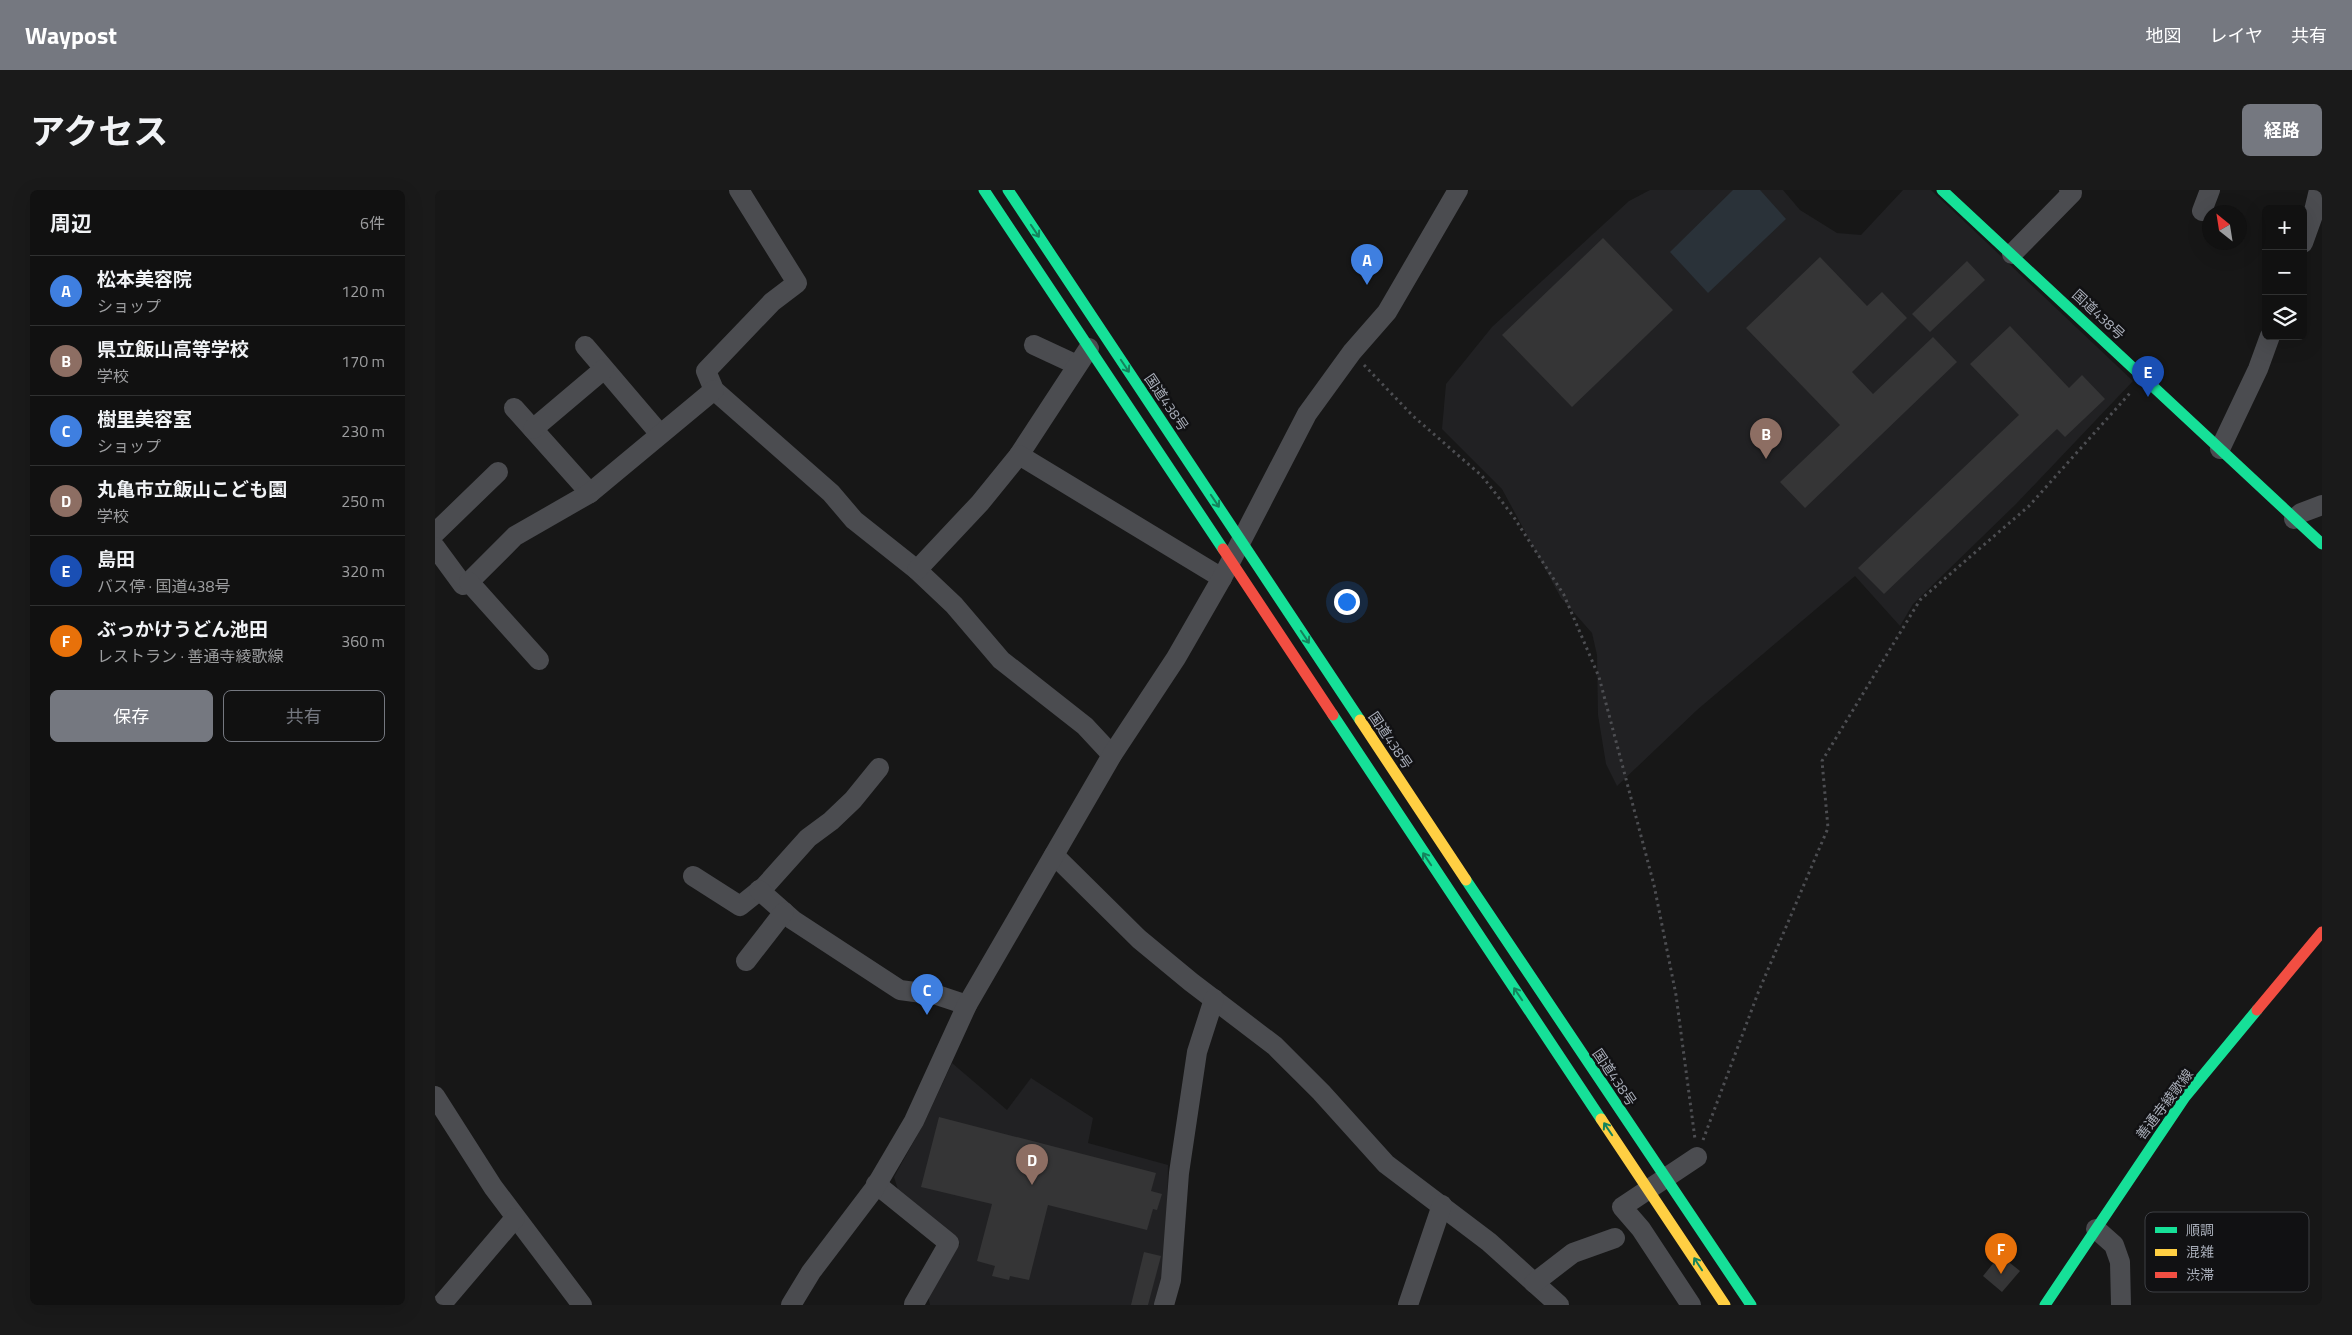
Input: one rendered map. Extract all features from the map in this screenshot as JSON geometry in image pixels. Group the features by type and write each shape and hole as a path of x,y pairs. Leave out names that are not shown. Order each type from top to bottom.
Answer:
{"main road":[{"name":"国道438号","path":"984,190 1089,348 1227,570 1656,1183 1751,1305"},
{"name":"国道438号","path":"1008,190 1242,541 1656,1183 1725,1305"},
{"name":"国道438号","path":"1942,190 2013,254 2322,544"},
{"name":"善通寺綾歌線","path":"2045,1305 2130,1176 2185,1098 2322,932"}],"street":[{"path":"739,190 797,284 772,302 706,371 714,390 831,493 854,520 917,570 954,604 1001,660 1085,726 1112,755"},
{"path":"791,1305 811,1272 877,1184 914,1121 967,1005 1112,755 1176,658 1227,570 1307,414 1352,352 1387,312 1457,190"},
{"path":"2013,254 2072,193 2069,190"},
{"path":"2204,205 2210,190"},
{"path":"2307,231 2319,190"},
{"path":"2220,449 2258,369 2269,340"},
{"path":"1034,345 1077,365"},
{"path":"585,346 660,434"},
{"path":"917,570 980,503 1019,455 1089,348"},
{"path":"533,429 604,369"},
{"path":"435,548 463,585 469,582 515,536 590,493 714,390"},
{"path":"514,408 590,493"},
{"path":"1019,455 1227,570"},
{"path":"435,533 498,472"},
{"path":"2294,519 2301,513 2322,505"},
{"path":"469,582 539,660"},
{"path":"693,876 740,906 759,890 808,838 831,821 853,800 879,768"},
{"path":"1054,856 1139,938 1213,999 1275,1046 1321,1092 1386,1164 1489,1242 1559,1305"},
{"path":"759,890 793,920 900,990 937,995 967,1005"},
{"path":"746,961 784,912"},
{"path":"1164,1305 1171,1280 1179,1173 1197,1052 1213,999"},
{"path":"435,1096 493,1187 582,1305"},
{"path":"1691,1305 1641,1229 1622,1207 1697,1157"},
{"path":"877,1184 949,1243 915,1305"},
{"path":"1408,1305 1442,1205"},
{"path":"441,1305 515,1218"},
{"path":"2095,1229 2114,1245 2120,1262 2121,1305"},
{"path":"1534,1283 1573,1253 1615,1238"}],"path":[{"path":"1352,352 1413,416 1482,476 1513,516 1564,595 1599,677 1654,885 1676,995 1697,1157"},
{"path":"1697,1157 1758,993 1827,828 1822,761 1921,600 2029,506 2145,377"}],"shaded area":[{"path":"1650,190 1783,190 1800,210 1837,233 1861,235 1903,190 1931,190 2133,381 2016,504 1913,604 1900,626 1855,576 1697,710 1617,786 1606,764 1598,715 1597,655 1592,633 1561,598 1502,489 1442,429 1446,384 1492,327 1629,201"},
{"path":"1733,190 1760,190 1786,219 1708,293 1670,252"},
{"path":"952,1063 1007,1110 1031,1078 1093,1118 1088,1143 1168,1165 1167,1234 1162,1283 1157,1305 930,1305 927,1291 960,1244 899,1193 894,1177 924,1123"}],"building":[{"path":"1603,238 1673,310 1572,407 1502,335"},
{"path":"1820,257 1867,306 1882,292 1907,318 1852,372 1873,394 1933,337 1957,362 1805,508 1780,482 1840,425 1746,328"},
{"path":"1967,261 1985,280 1930,332 1912,314"},
{"path":"2010,326 2069,388 2082,375 2105,399 2065,437 2057,429 1884,594 1858,568 2019,415 1970,364"},
{"path":"939,1117 1156,1173 1151,1191 1162,1194 1157,1210 1153,1209 1147,1230 1048,1205 1029,1280 1010,1276 1009,1280 992,1276 995,1266 977,1261 992,1204 921,1187"},
{"path":"1144,1252 1161,1256 1148,1305 1131,1305"},
{"path":"2000,1255 2020,1271 2002,1292 1983,1276"}],"traffic: fast":[{"path":"984,190 1223,549"},
{"path":"1008,190 1360,720"},
{"path":"1942,190 2322,544"},
{"path":"1333,715 1601,1119"},
{"path":"1466,880 1751,1305"},
{"path":"2045,1305 2185,1097 2257,1010"}],"traffic: slow":[{"path":"1360,720 1466,880"},
{"path":"1601,1119 1725,1305"}],"traffic: jam":[{"path":"1223,549 1333,715"},
{"path":"2257,1010 2322,932"}],"place":[{"name":"松本美容院","path":"1367,285"},
{"name":"島田","path":"2148,397"},
{"name":"県立飯山高等学校","path":"1766,459"},
{"name":"樹里美容室","path":"927,1015"},
{"name":"丸亀市立飯山こども園","path":"1032,1185"},
{"name":"ぶっかけうどん池田","path":"2001,1274"}]}
